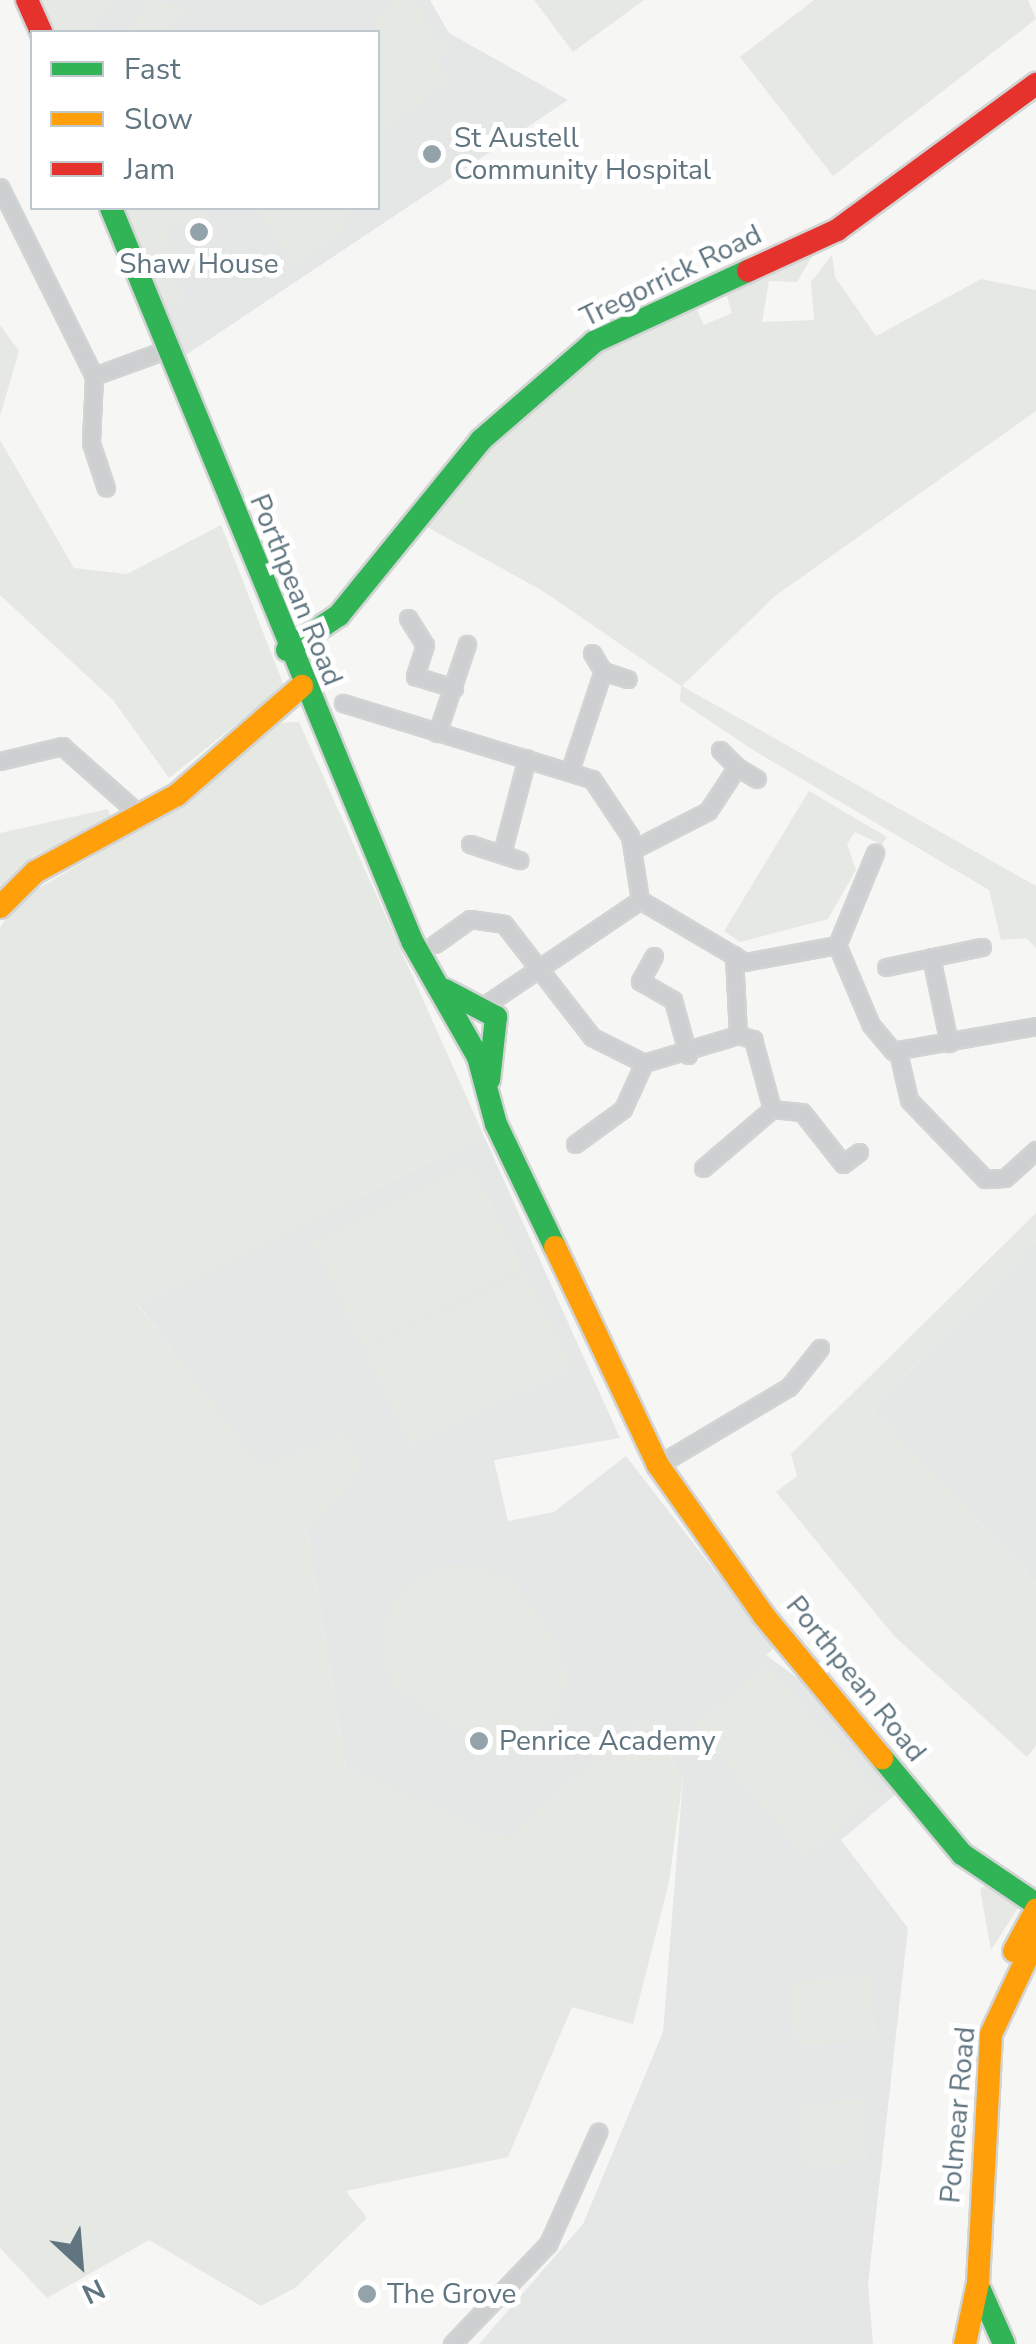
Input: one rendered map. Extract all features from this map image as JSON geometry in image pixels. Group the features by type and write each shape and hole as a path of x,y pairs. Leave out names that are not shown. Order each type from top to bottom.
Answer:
{"main road":[{"path":"27,0 39,30"},
{"name":"Tregorrick Road","path":"287,650 339,615 481,440 594,342 838,230 1036,84"},
{"name":"Porthpean Road","path":"113,210 302,686 488,1089"},
{"path":"0,908 35,872 141,816 302,686"},
{"path":"441,988 488,1017"},
{"path":"461,1035 488,1017"},
{"path":"461,1035 484,1046 488,1017"},
{"name":"Porthpean Road","path":"488,1017 488,1089 496,1124 658,1465 764,1616 962,1854 1036,1907"},
{"name":"Polmear Road","path":"978,2283 971,2090 990,2006 1036,1907"},
{"name":"Polmear Road","path":"977,2244 991,2034 1036,1939"},
{"path":"965,2344 978,2283"},
{"path":"978,2283 1004,2344"}],"street":[{"path":"0,187 94,376 90,443 106,488"},
{"path":"94,376 168,350"},
{"path":"408,618 425,645 416,676 454,688"},
{"path":"438,734 468,644"},
{"path":"592,653 603,672 628,679"},
{"path":"570,770 603,672"},
{"path":"342,703 570,770 605,790 634,849 640,900"},
{"path":"0,761 62,746 141,816"},
{"path":"720,750 757,779"},
{"path":"502,853 527,758"},
{"path":"634,849 696,821 737,767"},
{"path":"470,844 519,860"},
{"path":"876,853 837,945 870,1026 898,1052 909,1100 985,1179 1004,1178 1036,1150"},
{"path":"640,900 745,962 837,945"},
{"path":"488,1017 542,964 640,900"},
{"path":"435,944 470,918 504,924 542,964 592,1038 644,1063 688,1055 738,1036 753,1040 772,1109"},
{"path":"886,967 982,947"},
{"path":"734,955 738,1036"},
{"path":"654,956 640,981 673,1000 688,1055"},
{"path":"931,957 949,1042"},
{"path":"898,1052 1036,1026"},
{"path":"575,1144 623,1109 644,1063"},
{"path":"703,1168 772,1109 802,1112 843,1164 859,1152"},
{"path":"658,1465 789,1388 820,1348"},
{"path":"452,2344 548,2244 598,2132"}],"shaded area":[{"path":"34,0 117,0 95,25 99,30 48,30"},
{"name":"St Austell Community Hospital","path":"37,0 430,0 449,33 568,100 183,357 123,210 380,210 380,30 49,30"},
{"path":"151,0 189,9 166,30 128,30"},
{"path":"393,0 415,0 435,37 455,46 435,60 448,81 380,133 380,30 375,30 375,20"},
{"path":"534,0 644,0 573,52"},
{"path":"814,0 1028,0 1036,19 833,176 740,57"},
{"path":"120,210 213,215 165,228 175,254 182,252 172,268 184,300 162,304"},
{"path":"257,210 350,210 343,232 294,264"},
{"path":"817,248 797,282 769,281 762,322 814,320 811,282 832,255 835,277 876,336 981,279 1036,290 1036,411 775,596 682,686 1036,886 1036,948 1026,938 1001,940 989,890 753,750 680,701 681,686 543,591 427,527 464,470 600,348 694,304 704,325 732,313 725,290"},
{"path":"0,325 19,351 0,416"},
{"path":"0,440 74,568 127,574 221,525 284,686 169,778 113,700 0,595"},
{"path":"299,722 484,1136 138,1305 262,1468 346,1432 363,1468 307,1532 346,1768 507,1838 648,1713 683,1778 669,1882 633,2024 572,2007 508,2157 346,2191 367,2218 295,2288 261,2306 149,2240 47,2298 0,2248 0,928 17,901 189,800 273,723"},
{"path":"809,791 887,837 882,845 855,832 847,844 856,870 828,919 740,942 724,931"},
{"path":"108,809 112,821 33,856 0,895 0,833"},
{"name":"Penrice Academy","path":"484,1136 620,1438 494,1460 508,1521 554,1512 626,1456 774,1648 766,1655 801,1681 896,1794 841,1840 908,1928 868,2285 873,2344 479,2344 583,2224 663,2032 683,1778 648,1714 507,1839 346,1768 307,1532 138,1304"},
{"path":"472,1164 523,1268 363,1347 312,1242"},
{"path":"1036,1213 1036,1241 872,1409 1036,1583 1036,1745 1027,1757 894,1636 776,1492 797,1476 791,1454"},
{"path":"1036,1241 1036,1583 872,1409"},
{"path":"526,1272 573,1368 411,1447 365,1351"},
{"path":"469,1564 512,1581 557,1642 567,1678 555,1719 494,1754 394,1687 379,1641 394,1601 434,1568"},
{"path":"767,1664 879,1794 805,1857 694,1726"},
{"path":"987,1885 1018,1908 991,1950 980,1889"},
{"path":"872,1976 877,2040 796,2046 791,1982"},
{"path":"862,2098 868,2161 805,2167 799,2104"}],"traffic: fast":[{"path":"112,210 412,941 478,1057 496,1124 555,1247"},
{"path":"287,650 339,615 481,440 594,342 748,271"},
{"path":"445,990 496,1017 489,1080"},
{"path":"882,1758 962,1854 1036,1904"},
{"path":"980,2290 1004,2344"}],"traffic: slow":[{"path":"0,907 35,872 177,795 302,686"},
{"path":"555,1247 658,1465 764,1616 882,1758"},
{"path":"1014,1951 1036,1910"},
{"path":"965,2344 978,2283 991,2034 1036,1939"}],"traffic: jam":[{"path":"27,0 40,30"},
{"path":"748,271 837,230 1036,84"}],"place":[{"name":"St Austell Community Hospital","path":"432,154"},
{"name":"Shaw House","path":"199,232"},
{"name":"Penrice Academy","path":"479,1741"},
{"name":"The Grove","path":"367,2294"}]}
